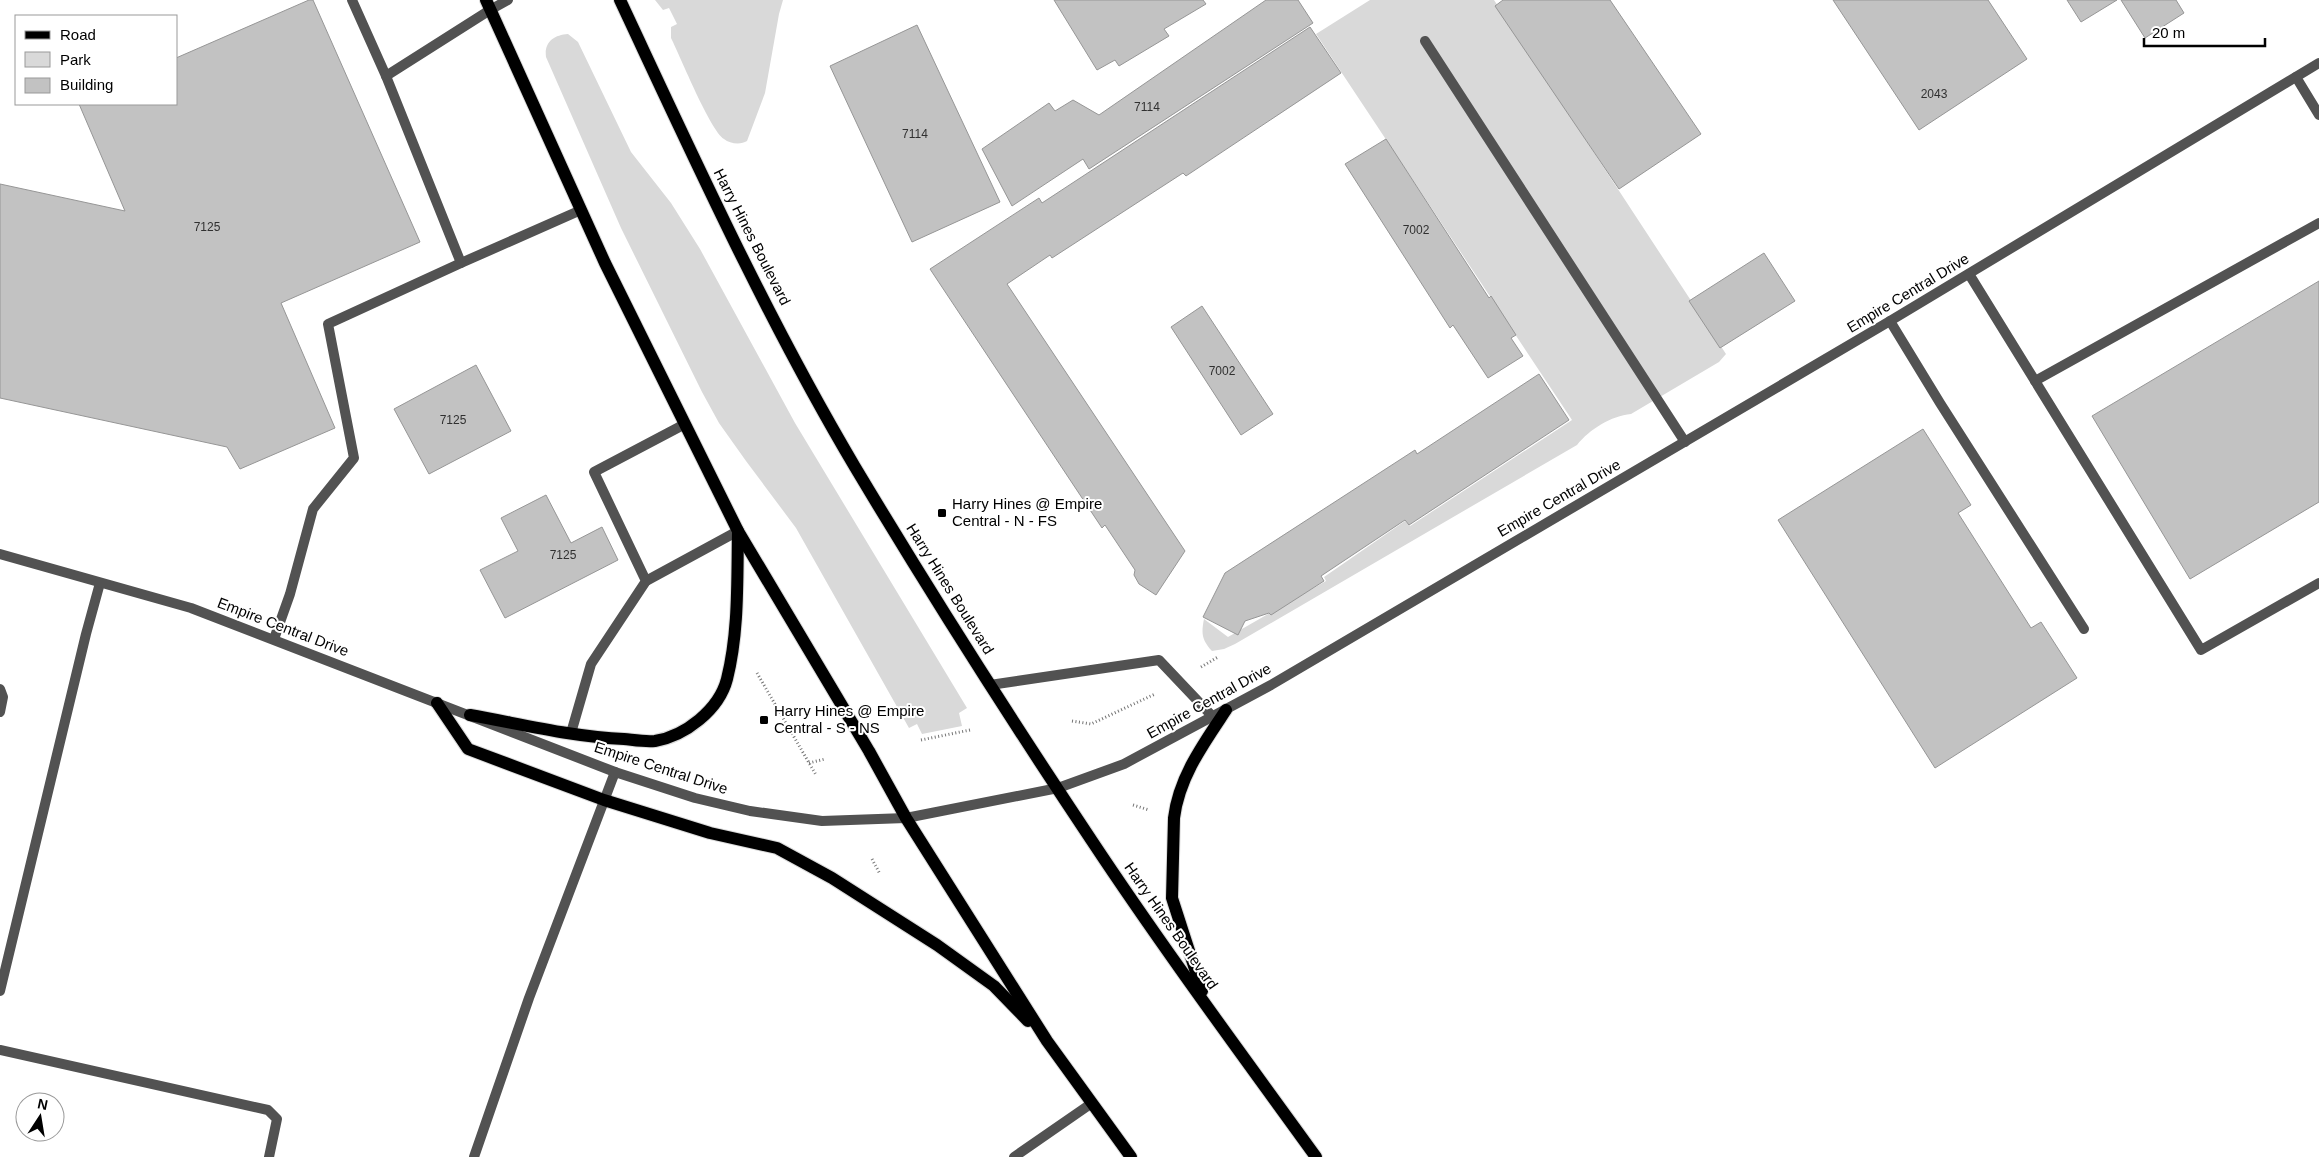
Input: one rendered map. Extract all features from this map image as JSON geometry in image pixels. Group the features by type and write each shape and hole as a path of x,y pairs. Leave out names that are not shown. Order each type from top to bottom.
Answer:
{"main road":[{"name":"Harry Hines Boulevard","path":"620,0 710,192 788,346 854,466 990,685 1093,842 1205,1003 1316,1157"},
{"path":"488,5 581,210 738,531 869,751 906,818 1048,1041 1131,1157"},
{"path":"470,715 603,738 654,741 678,733 698,721 716,702 726,680 736,626 738,531"},
{"path":"436,703 468,749 604,800 710,833 777,848 832,878 937,945 994,986 1048,1041"},
{"path":"1205,1003 1172,898 1174,818 1176,805 1194,758 1226,710"}],"street":[{"path":"352,0 386,76 461,263"},
{"path":"386,76 488,5 508,0"},
{"path":"1426,41 1685,442"},
{"name":"Empire Central Drive","path":"0,554 191,608 615,772 696,798 750,811 822,820 906,818 1058,788 1124,764 1226,710 1970,274 2319,63"},
{"path":"2296,77 2319,115"},
{"path":"274,639 290,594 313,509 354,458 328,324 581,210"},
{"path":"2035,381 2319,223"},
{"path":"1970,274 2201,650 2319,583"},
{"path":"1890,321 2084,629"},
{"path":"646,581 594,472 685,424"},
{"path":"571,733 590,664 646,581 738,531"},
{"path":"0,991 100,582"},
{"path":"990,685 1159,660 1213,717"},
{"path":"0,689 3,697 0,712"},
{"path":"474,1157 529,998 615,772"},
{"path":"0,1050 268,1110 277,1119 269,1157"},
{"path":"1014,1157 1092,1103"}],"path":[{"path":"1072,721 1090,724 1179,680 1218,657"},
{"path":"756,672 816,775"},
{"path":"921,740 970,730"},
{"path":"809,763 825,759"}],"green space":[{"path":"655,0 783,0 765,93 747,141 732,143 726,141 718,133 671,38 671,27 677,24 669,8 663,10"},
{"path":"1370,0 1494,0 1726,354 1719,362 1631,414 1616,417 1601,424 1577,445 1235,644 1224,649 1212,651 1203,636 1204,619 1228,637 1326,581 1324,577 1405,521 1410,526 1572,420 1316,34"},
{"path":"568,34 578,42 631,152 671,203 700,249 795,423 967,708 959,713 962,726 922,734 917,724 909,728 796,528 719,423 621,228 546,57 548,43 558,36"}],"building":[{"path":"309,0 313,0 420,242 281,303 335,428 240,469 227,447 0,398 0,184 125,211 79,105 178,105 178,57"},
{"path":"1054,0 1203,0 1206,4 1164,29 1169,36 1119,66 1115,60 1097,70"},
{"path":"1266,0 1298,0 1313,23 1089,169 1083,159 1012,206 982,149 1049,103 1055,111 1073,100 1099,115"},
{"path":"1503,0 1610,0 1701,134 1619,189 1495,6"},
{"path":"1833,0 1988,0 2027,59 1919,130"},
{"path":"2067,0 2117,0 2081,22"},
{"path":"2121,0 2176,0 2184,13 2145,38"},
{"path":"917,25 1000,202 912,242 830,66"},
{"path":"1310,27 1341,73 1186,176 1183,173 1052,258 1050,255 1007,284 1185,551 1156,595 1139,584 1134,575 1135,570 1105,525 1102,528 930,269 1039,198 1042,203"},
{"path":"1386,139 1489,298 1491,296 1516,335 1511,338 1523,356 1488,378 1453,325 1450,328 1345,164"},
{"path":"1764,253 1795,301 1720,348 1689,301"},
{"path":"2319,281 2319,502 2190,579 2092,416"},
{"path":"1202,306 1273,414 1241,435 1171,327"},
{"path":"476,365 511,431 429,474 394,409"},
{"path":"1539,374 1569,420 1409,525 1405,520 1321,576 1324,581 1271,615 1269,613 1245,621 1238,635 1203,617 1225,573 1415,450 1417,454"},
{"path":"1923,429 1971,505 1958,513 2031,628 2041,622 2077,678 1935,768 1778,520"},
{"path":"546,495 571,543 602,527 618,560 505,618 480,570 518,551 501,518"}],"place":[{"name":"Harry Hines @ Empire Central - N - FS","path":"942,513"},
{"name":"Harry Hines @ Empire Central - S - NS","path":"764,720"}]}
